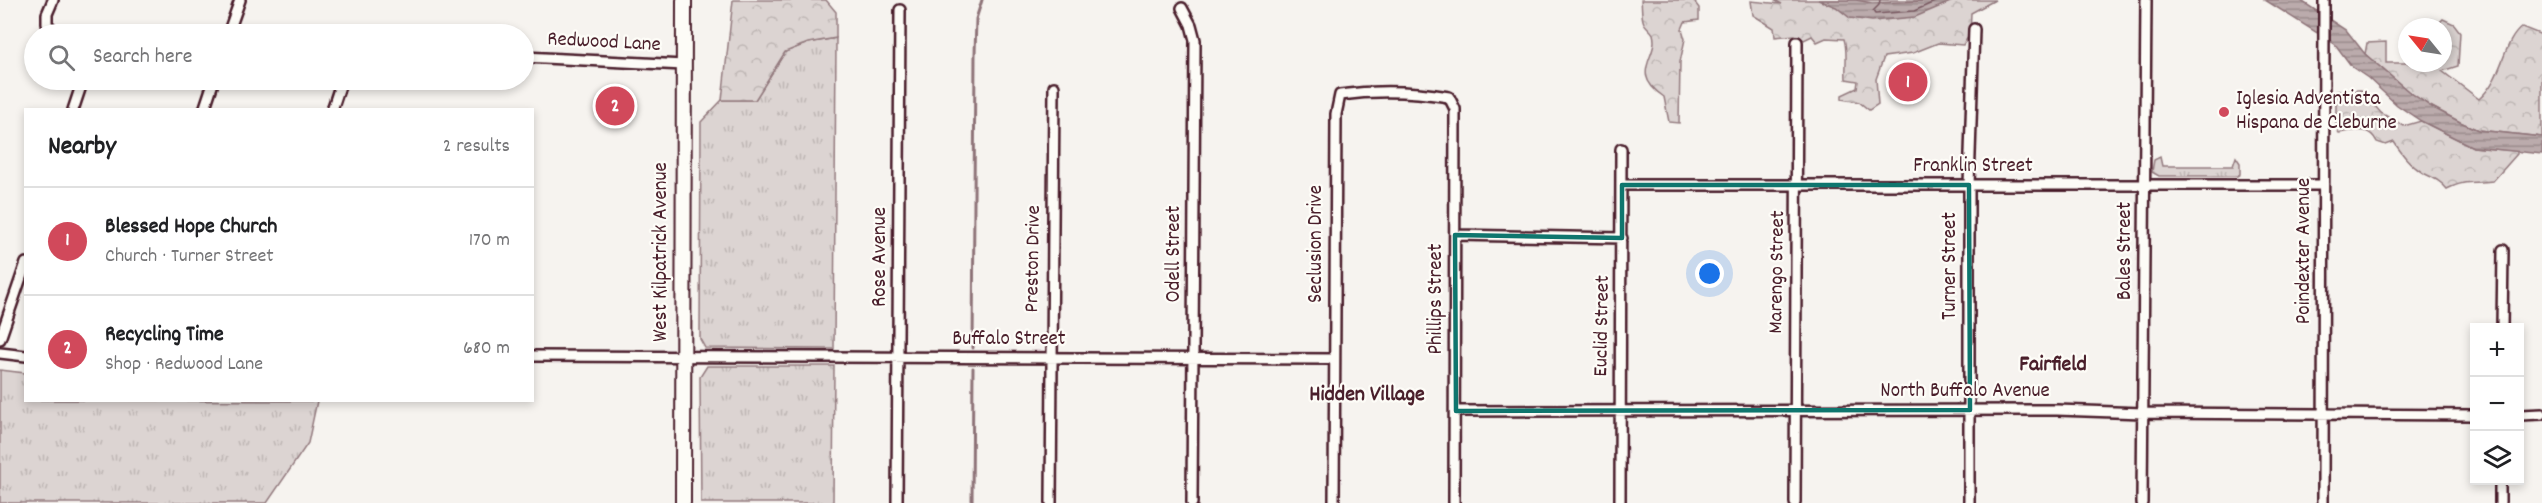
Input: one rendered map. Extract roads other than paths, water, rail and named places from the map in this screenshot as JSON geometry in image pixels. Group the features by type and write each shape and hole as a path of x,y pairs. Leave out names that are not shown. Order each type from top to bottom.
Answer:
{"main road":[{"name":"West Kilpatrick Avenue","path":"683,503 684,0"}],"street":[{"path":"47,24 47,14 53,0"},
{"path":"232,24 240,0"},
{"name":"Bales Street","path":"2142,503 2146,0"},
{"name":"Poindexter Avenue","path":"2323,503 2324,3"},
{"name":"Odell Street","path":"1182,8 1191,25 1195,40 1192,503"},
{"name":"Rose Avenue","path":"897,503 900,10"},
{"name":"Turner Street","path":"1969,503 1969,185 1974,29"},
{"name":"Marengo Street","path":"1795,503 1797,42"},
{"name":"Redwood Lane","path":"534,57 684,64"},
{"name":"Preston Drive","path":"1051,503 1054,87"},
{"path":"75,108 80,90"},
{"path":"205,108 211,90"},
{"path":"333,108 339,90"},
{"name":"Seclusion Drive","path":"1334,503 1336,114 1340,95 1415,93 1449,97"},
{"name":"Phillips Street","path":"1449,97 1455,109 1454,503"},
{"name":"Euclid Street","path":"1620,503 1621,148"},
{"name":"Franklin Street","path":"1622,185 2323,185"},
{"path":"1455,236 1622,238"},
{"path":"2502,323 2503,250"},
{"path":"0,339 24,269"},
{"path":"0,353 24,356"},
{"name":"Buffalo Street","path":"534,356 1334,359"},
{"name":"North Buffalo Avenue","path":"1455,411 1970,410 2470,415"},
{"path":"2524,415 2542,414"},
{"path":"2500,485 2500,503"}],"water":[{"path":"1818,0 1856,0 1872,3 1955,0 1915,17 1872,21 1850,18 1836,7"},
{"path":"2265,0 2300,0 2347,31 2365,54 2408,91 2430,106 2478,130 2542,137 2542,154 2473,147 2421,121 2397,105 2368,78 2352,67 2335,44"}],"waterway":[{"path":"973,348 975,54 976,19 982,0"},
{"path":"972,503 973,368"}],"place":[{"name":"Blessed Hope Church","path":"1908,82"},
{"name":"Recycling Time","path":"615,106"},
{"name":"Iglesia Adventista Hispana de Cleburne","path":"2224,112"}],"district":[{"name":"Fairfield","path":"2053,365"},
{"name":"Hidden Village","path":"1367,395"}]}
